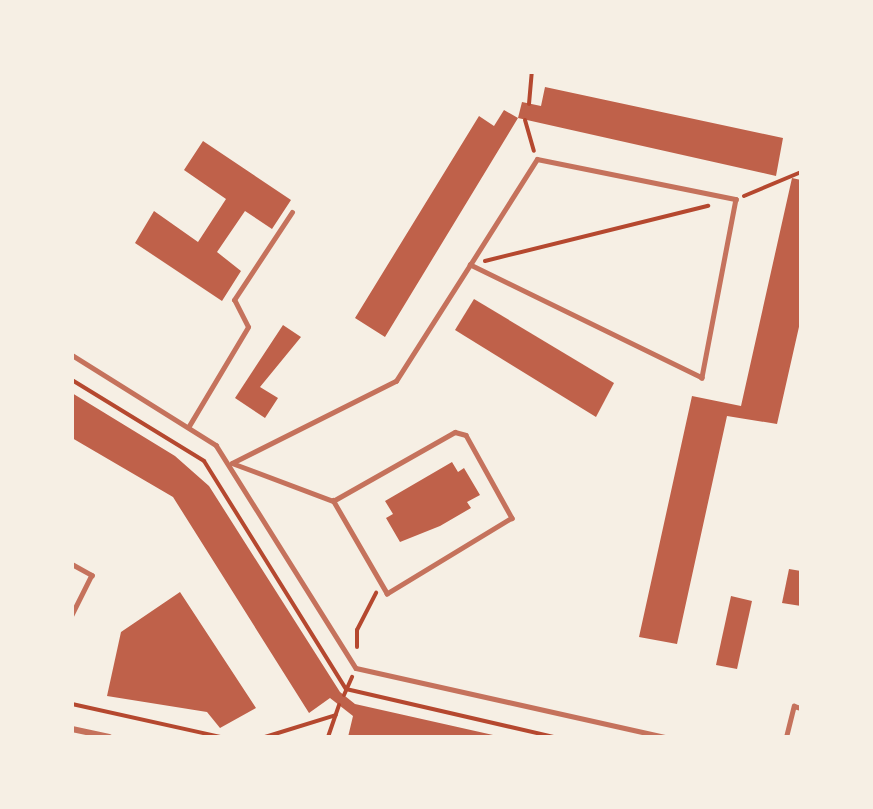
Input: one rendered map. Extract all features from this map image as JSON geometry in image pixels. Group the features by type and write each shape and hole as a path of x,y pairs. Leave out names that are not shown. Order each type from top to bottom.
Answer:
{"street":[{"path":"72,729 109,737"}],"lane":[{"path":"232,464 396,381 537,159 736,199 702,378 470,265"},
{"path":"189,426 248,327 234,300 292,212"},
{"path":"72,355 189,426 232,464 356,668 664,737"},
{"path":"232,464 333,501 387,594 512,518 466,435 455,432 333,501"},
{"path":"72,564 92,575 72,615"},
{"path":"786,737 794,706 801,708"}],"path":[{"path":"529,104 532,72"},
{"path":"525,120 537,159"},
{"path":"736,199 801,172"},
{"path":"470,265 713,205"},
{"path":"356,668 357,630 382,585"},
{"path":"344,695 346,689"},
{"path":"72,704 221,737"},
{"path":"328,737 339,705"},
{"path":"265,737 336,716"}],"building":[{"path":"545,87 783,138 776,176 518,118 522,102 541,106"},
{"path":"504,110 518,118 385,337 355,318 479,116 494,126"},
{"path":"203,141 291,200 272,229 245,211 217,252 241,271 222,301 135,243 154,211 198,242 226,199 184,170"},
{"path":"792,178 801,180 801,318 777,424 727,416 677,644 639,637 692,396 741,406"},
{"path":"474,299 614,383 596,417 455,330"},
{"path":"283,325 301,337 260,387 278,398 265,418 235,398"},
{"path":"72,393 175,456 209,486 340,692 355,704 502,737 348,737 353,716 330,698 309,713 173,497 72,438"},
{"path":"452,462 458,472 464,468 480,495 467,502 471,508 440,526 400,542 386,518 393,514 385,501"},
{"path":"789,569 801,571 801,606 782,603"},
{"path":"180,592 256,708 220,728 207,712 107,696 121,632"},
{"path":"731,596 752,601 737,669 716,665"}]}
